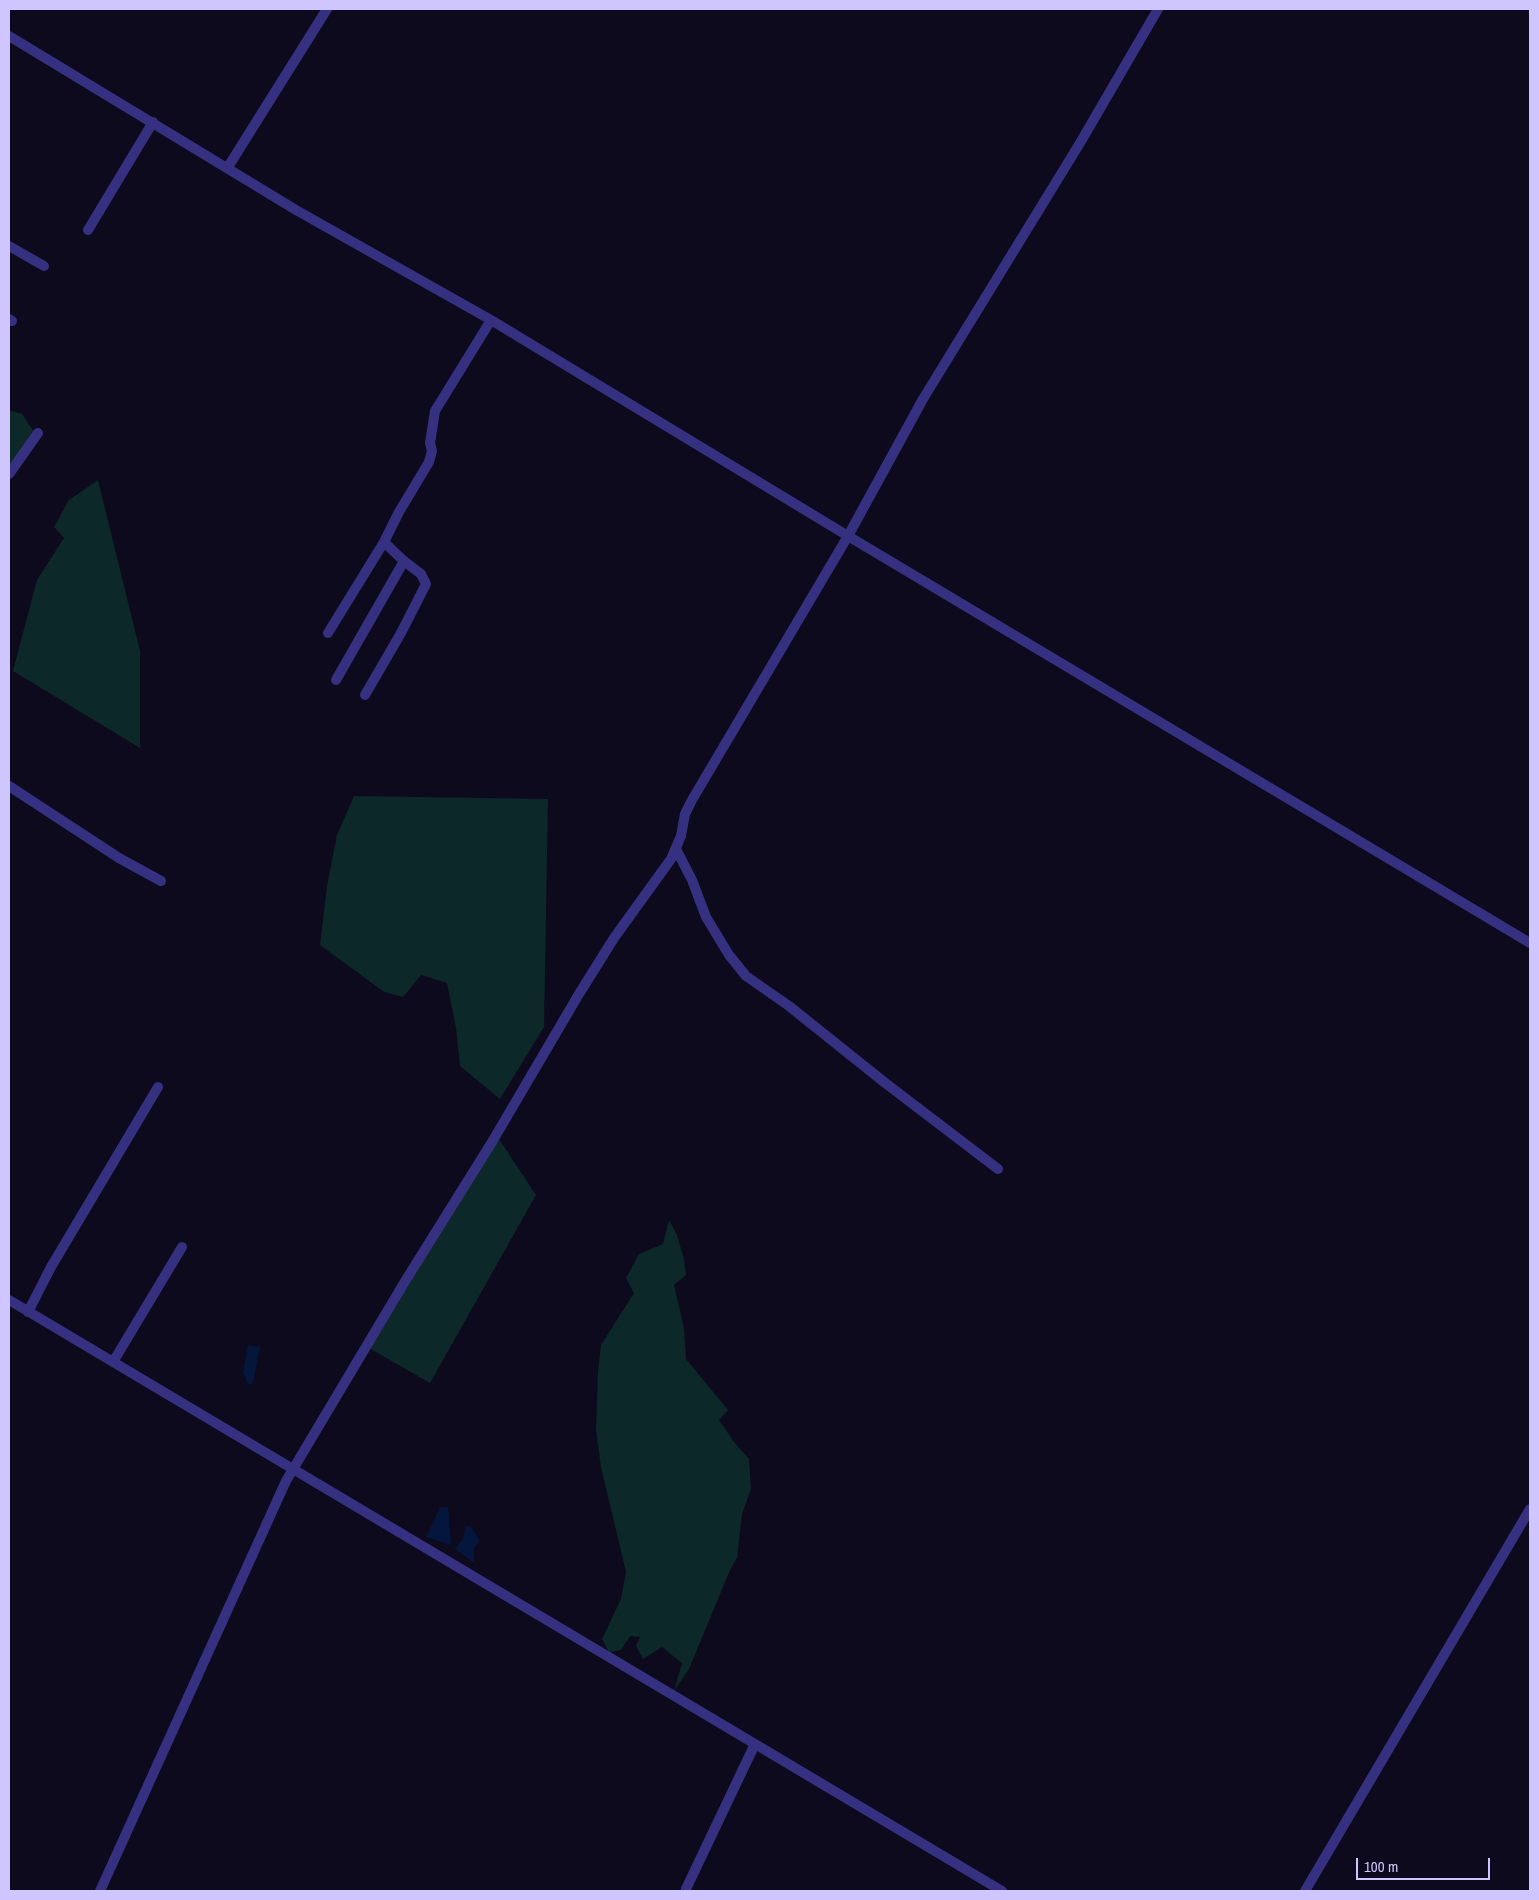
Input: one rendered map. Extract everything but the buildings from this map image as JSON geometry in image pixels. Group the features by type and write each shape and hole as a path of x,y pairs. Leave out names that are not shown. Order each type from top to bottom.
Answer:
{"street":[{"path":"228,168 327,9"},
{"path":"100,1891 282,1490 404,1283 492,1142 584,986 614,938 663,872 676,850 685,814 692,800 848,536 923,399 1080,143 1158,9"},
{"path":"9,36 370,252 491,320 848,536 1530,943"},
{"path":"88,230 153,122"},
{"path":"9,246 44,266"},
{"path":"328,632 384,542 399,512 429,462 432,451 430,443 433,418 438,404 491,320"},
{"path":"9,474 38,433"},
{"path":"365,695 405,626 426,584 421,574 384,542"},
{"path":"336,680 404,561"},
{"path":"9,786 119,858 161,881"},
{"path":"676,850 692,880 706,917 729,955 746,976 789,1006 884,1082 998,1169"},
{"path":"28,1312 51,1267 158,1087"},
{"path":"113,1362 182,1247"},
{"path":"9,1300 1002,1891"},
{"path":"1305,1891 1530,1509"},
{"path":"686,1889 756,1744"}],"green space":[{"path":"9,410 22,414 34,432 9,468"},
{"path":"98,480 140,651 140,748 13,671 37,580 64,538 54,527 69,500"},
{"path":"354,796 548,799 544,1027 500,1099 460,1066 456,1028 447,983 421,975 403,997 384,992 320,945 327,886 337,835"},
{"path":"497,1136 536,1195 430,1383 369,1348"},
{"path":"669,1220 677,1235 686,1275 674,1285 684,1328 686,1359 728,1410 719,1420 734,1442 749,1459 751,1489 742,1514 737,1558 730,1570 689,1669 674,1691 682,1663 662,1647 643,1659 636,1646 640,1637 630,1636 621,1650 609,1652 602,1639 621,1599 626,1572 601,1467 596,1429 601,1345 634,1293 626,1278 639,1254 663,1244"}],"water":[{"path":"248,1345 260,1347 253,1383 249,1385 243,1373"},
{"path":"440,1507 448,1507 451,1545 426,1537"},
{"path":"466,1526 471,1527 480,1541 474,1548 474,1563 455,1549 463,1539"}]}
